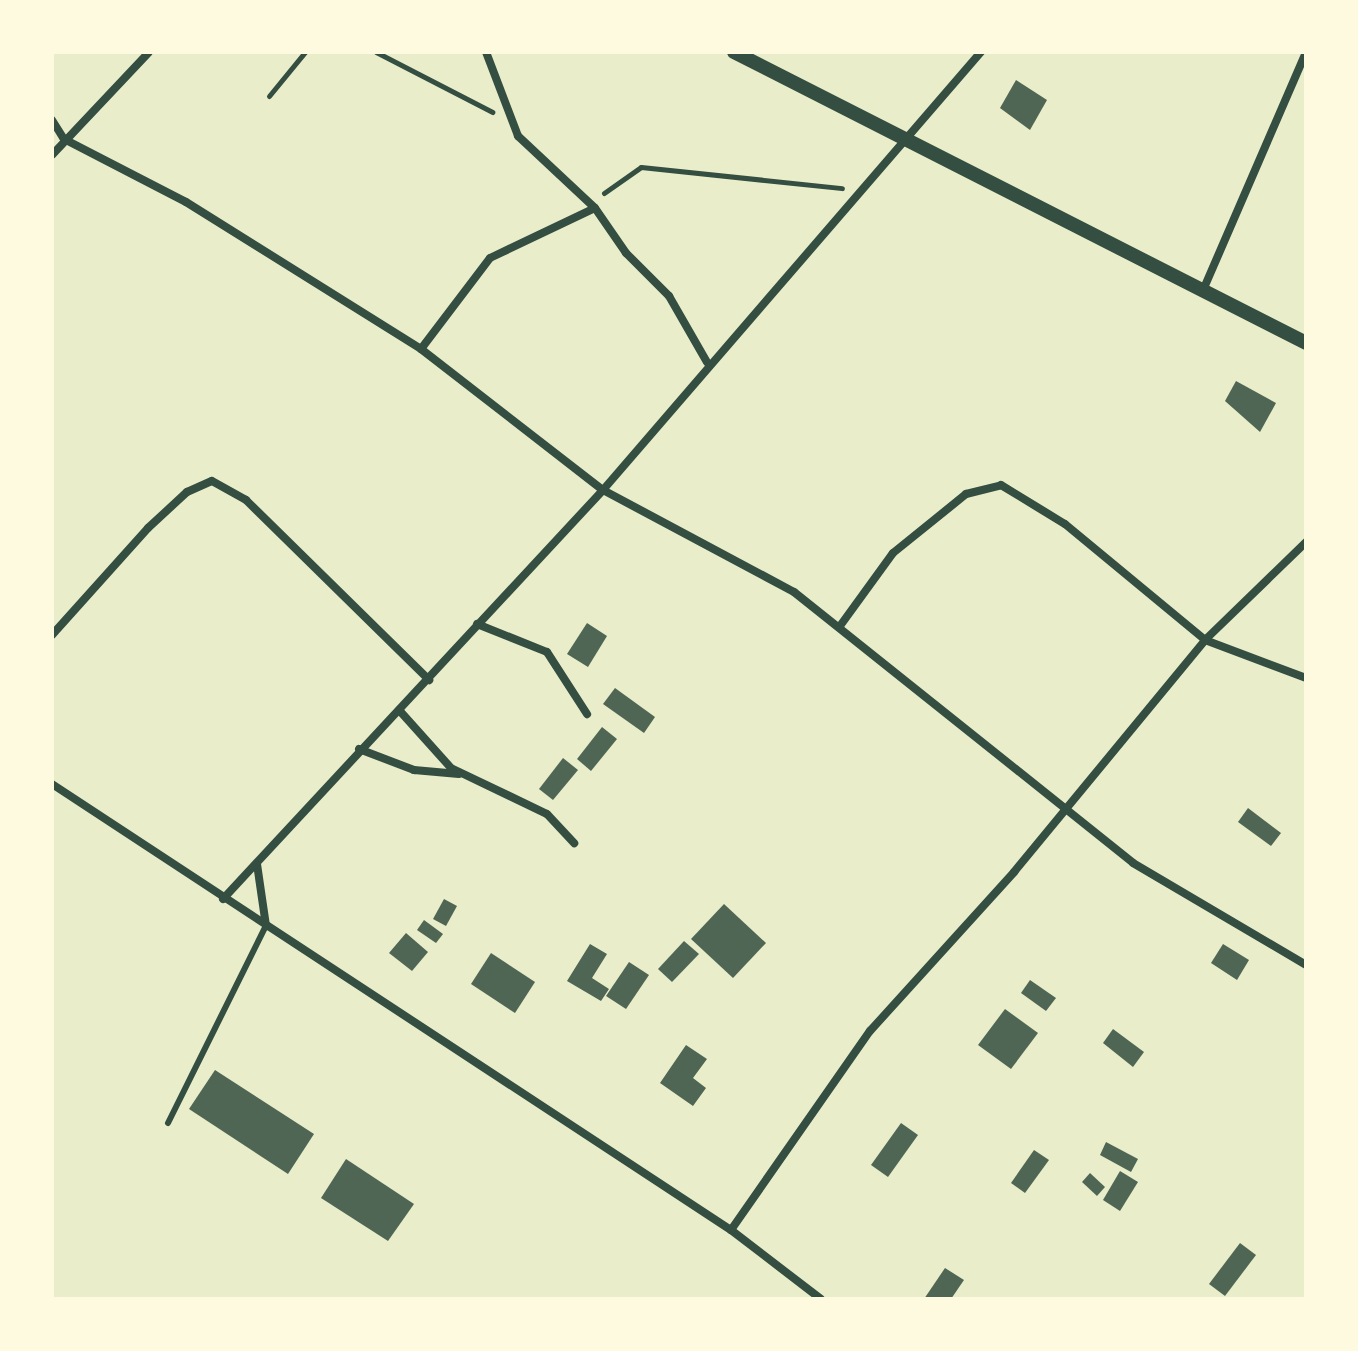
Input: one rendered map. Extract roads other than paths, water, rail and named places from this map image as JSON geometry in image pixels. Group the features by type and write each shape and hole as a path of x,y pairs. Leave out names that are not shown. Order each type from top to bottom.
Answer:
{"street":[{"path":"52,155 149,52"},
{"path":"486,52 511,120 537,159 595,208 626,253 669,296 707,362"},
{"path":"734,52 1204,288 1306,343"},
{"path":"223,899 359,749 429,680 477,624 603,490 707,362 855,189 909,142 981,52"},
{"path":"1204,288 1306,52"},
{"path":"52,120 64,139 186,202 421,349 603,490 794,592 1133,863 1306,965"},
{"path":"421,349 490,258 595,208"},
{"path":"52,635 148,528 187,492 212,481 246,500 429,680"},
{"path":"840,626 893,553 956,500 992,484 1024,494 1065,524 1205,640 1306,678"},
{"path":"731,1230 870,1031 1065,808 1205,640 1306,542"},
{"path":"477,624 547,652 587,714"},
{"path":"399,710 460,774"},
{"path":"359,749 414,770 460,774 547,814 574,843"},
{"path":"52,784 731,1230 821,1299"},
{"path":"257,864 266,926"}],"lane":[{"path":"168,1123 266,926"}]}
